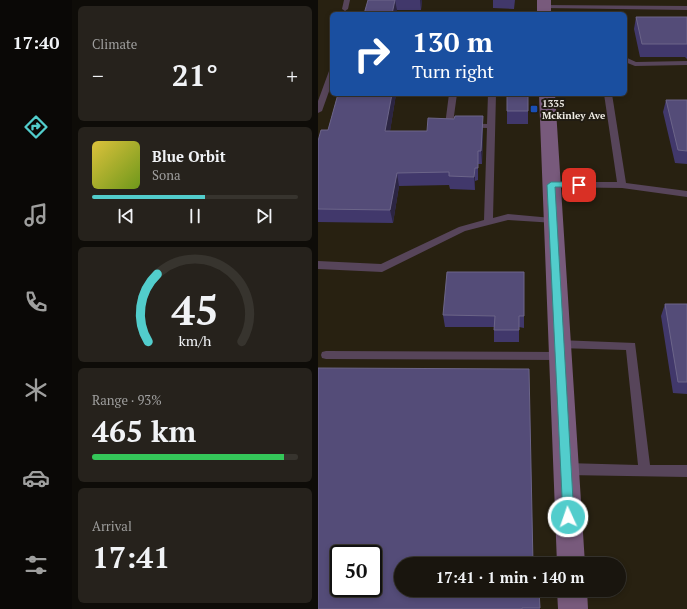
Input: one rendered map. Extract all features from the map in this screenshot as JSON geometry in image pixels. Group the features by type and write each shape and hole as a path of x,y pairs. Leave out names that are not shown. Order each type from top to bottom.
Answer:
{"main road":[{"path":"546,96 571,557"},
{"path":"572,597 573,609"}],"lane":[{"path":"345,9 347,0"},
{"path":"544,7 590,3 687,8"},
{"path":"627,60 635,64 687,64"},
{"path":"318,111 330,78"},
{"path":"453,96 449,125 491,126"},
{"path":"488,222 492,96"},
{"path":"608,96 622,185"},
{"path":"551,185 622,185 687,194"},
{"path":"318,265 382,268 462,229 508,217 552,221"},
{"path":"326,356 559,350 631,346 645,470"},
{"path":"566,469 687,471"}],"shaded area":[{"path":"318,0 687,0 687,609 318,609"}],"building":[{"path":"368,0 395,0 392,12 365,12"},
{"path":"636,17 687,17 687,44 642,44"},
{"path":"337,96 392,96 385,131 427,131 428,118 454,119 455,116 483,116 481,151 478,151 478,168 475,168 474,177 449,176 449,172 397,173 390,210 318,209 318,141 321,130 328,130"},
{"path":"507,96 528,96 528,111 507,111"},
{"path":"666,100 687,100 687,151 678,150"},
{"path":"447,272 524,272 524,316 519,316 519,330 494,330 495,316 443,315"},
{"path":"665,304 687,304 687,382 678,382"},
{"path":"318,368 529,369 533,557 394,557 394,597 539,597 540,608 318,609"}],"place":[{"name":"1335 Mckinley Ave","path":"534,109"}],"route":[{"path":"568,517 551,185 579,185"}]}
